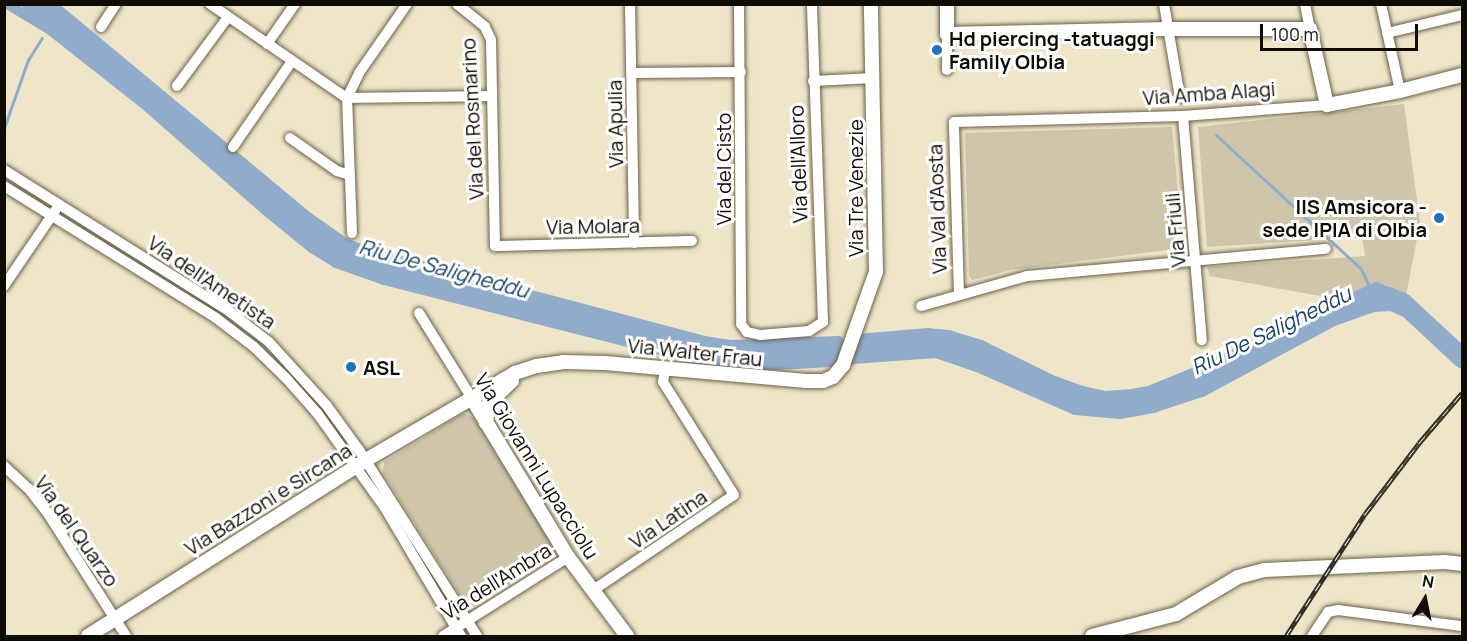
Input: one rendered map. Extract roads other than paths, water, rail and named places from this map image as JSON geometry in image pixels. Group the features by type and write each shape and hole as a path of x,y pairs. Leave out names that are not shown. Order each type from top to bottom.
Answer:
{"street":[{"path":"101,27 116,4"},
{"path":"210,4 347,98 491,96"},
{"path":"267,44 295,4"},
{"path":"352,233 347,98 359,73 407,4"},
{"name":"Via del Rosmarino","path":"457,4 477,19 488,33 495,246"},
{"name":"Via Apulia","path":"630,4 634,243"},
{"name":"Via del Cisto","path":"739,4 741,324 747,332 760,334 809,331 823,322"},
{"name":"Via dell'Alloro","path":"812,4 823,322"},
{"name":"Via Tre Venezie","path":"843,365 876,272 871,4"},
{"path":"947,4 947,70"},
{"path":"1164,4 1179,98"},
{"path":"1305,4 1327,105"},
{"path":"1381,4 1400,91"},
{"path":"1387,33 1462,15"},
{"path":"177,86 228,17"},
{"path":"947,34 1167,28 1310,29"},
{"path":"233,147 292,61"},
{"path":"632,73 741,72"},
{"name":"Via Amba Alagi","path":"954,122 1183,116 1327,105 1400,91 1462,75"},
{"path":"813,81 874,78"},
{"name":"Via Friuli","path":"1183,116 1202,340"},
{"name":"Via Val d'Aosta","path":"954,122 960,295"},
{"path":"290,138 336,171 349,175"},
{"name":"Via dell'Ametista","path":"4,170 60,203 230,312 269,342 327,406 361,464"},
{"name":"Via dell'Ametista","path":"4,186 216,318 254,347 317,413 361,464"},
{"path":"4,285 60,203"},
{"name":"Via Molara","path":"495,246 692,241"},
{"path":"921,306 1027,276 1326,249"},
{"name":"Via Giovanni Lupacciolu","path":"419,313 568,557 627,636"},
{"name":"Via Walter Frau","path":"471,397 515,373 536,366 563,362 605,363 813,382 833,377 843,365"},
{"name":"Via Walter Frau","path":"486,424 489,403 498,392 536,366"},
{"name":"Via Latina","path":"592,591 734,495 663,382 665,369"},
{"name":"Via Bazzoni e Sircana","path":"88,636 471,397"},
{"path":"361,464 477,636"},
{"path":"361,464 459,632"},
{"name":"Via del Quarzo","path":"4,466 28,488 47,512 126,636"},
{"name":"Via dell'Ambra","path":"443,636 459,632 468,622 568,557"},
{"path":"1092,636 1176,614 1238,577 1251,573 1329,567 1462,564"},
{"path":"1312,636 1328,612 1338,610 1462,626"}],"waterway":[{"name":"Riu De Saligheddu","path":"7,4 49,29 143,103 264,209 312,248 336,263 384,280 706,362 737,367 832,362 838,341 730,345 705,341 371,253 345,243 308,217 51,4"},
{"name":"Riu De Saligheddu","path":"32,4 64,26 298,222 330,246 369,261 701,352 731,355 923,345 942,346 981,357 1070,399 1110,406 1168,394 1208,379 1373,295 1388,297 1403,303 1462,358"},
{"name":"Riu De Saligheddu","path":"57,27 64,26"},
{"path":"4,128 28,60 42,38"},
{"path":"1216,135 1361,269 1373,295"},
{"name":"Riu De Saligheddu","path":"1462,351 1405,299 1376,287 1202,369 1149,391 1132,394 1105,396 1082,391 1054,381 981,345 949,335 928,333 858,339 853,359 936,353 977,367 1075,410 1120,414 1153,408 1202,392 1334,321 1373,307 1391,306 1407,313 1462,363"}],"railway":[{"path":"1286,636 1365,514 1419,443 1462,393"}],"place":[{"name":"Hd piercing -tatuaggi Family Olbia","path":"937,50"},
{"name":"IIS Amsicora - sede IPIA di Olbia","path":"1439,218"},
{"name":"ASL","path":"351,367"}]}
